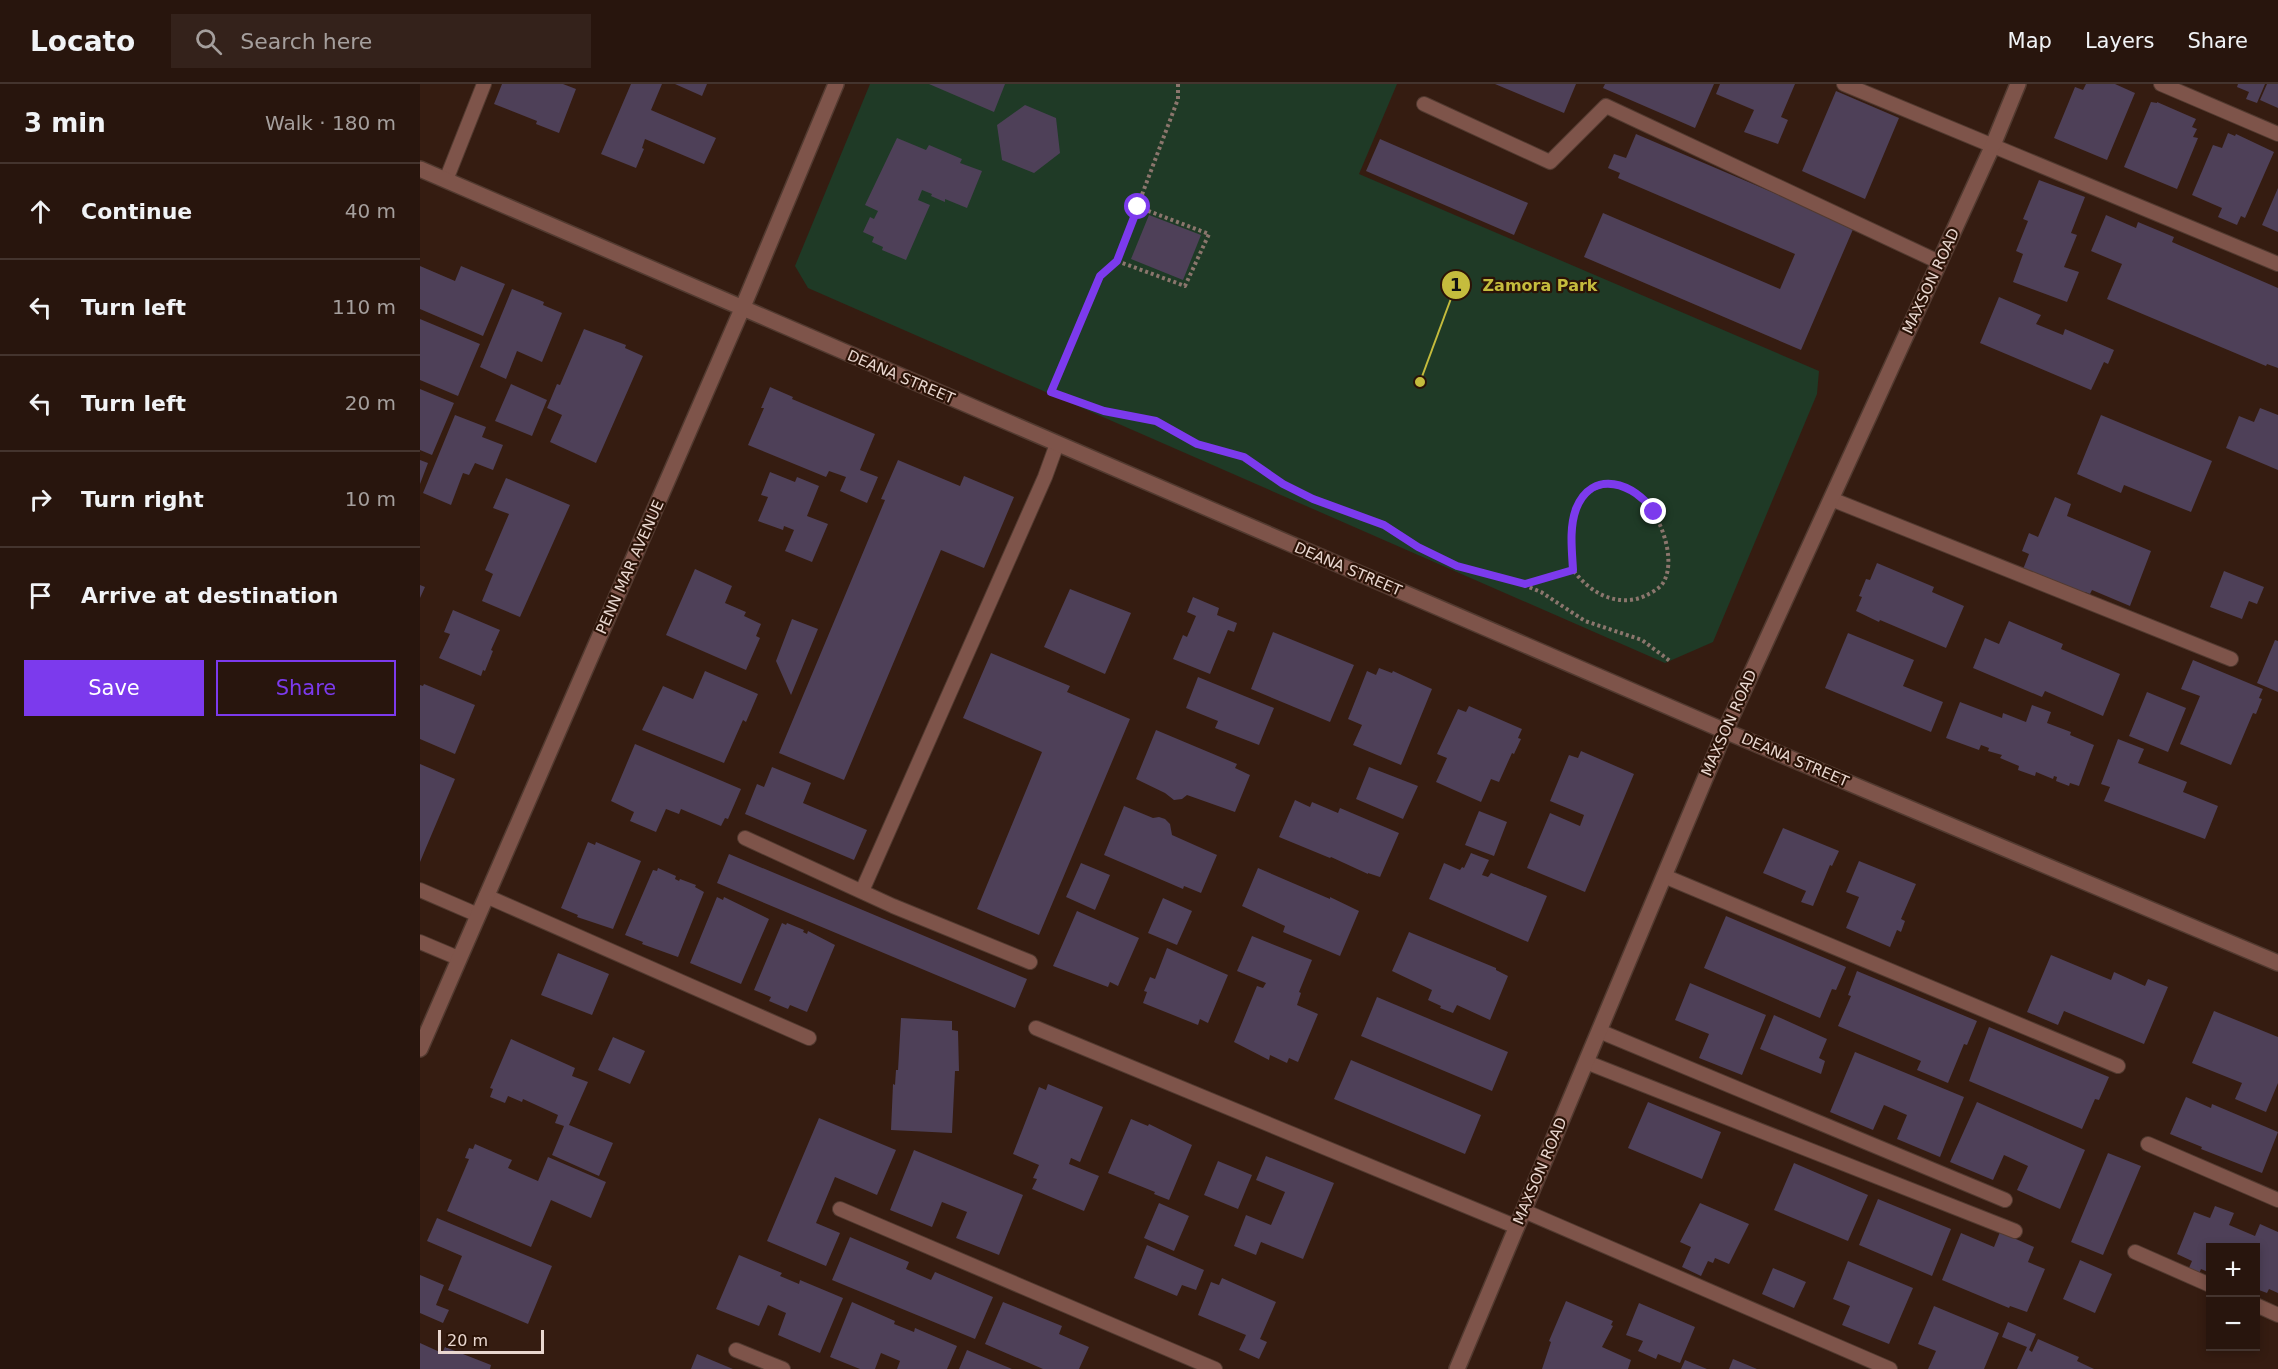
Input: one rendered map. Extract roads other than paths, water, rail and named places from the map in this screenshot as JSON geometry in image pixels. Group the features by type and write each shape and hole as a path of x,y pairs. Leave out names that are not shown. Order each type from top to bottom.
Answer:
{"street":[{"name":"PENN MAR AVENUE","path":"420,1048 742,309 836,84"},
{"name":"MAXSON ROAD","path":"1462,1368 1524,1210 1725,731 1993,145 2018,84"},
{"name":"DEANA STREET","path":"420,169 1725,731 2278,963"}],"lane":[{"path":"446,180 484,84"},
{"path":"1844,84 2278,264"},
{"path":"2162,84 2278,134"},
{"path":"1424,104 1550,162 1606,106 1939,262"},
{"path":"862,891 1031,509 1057,444"},
{"path":"1831,499 2231,659"},
{"path":"745,838 862,891 1030,962"},
{"path":"1664,876 2118,1066"},
{"path":"420,890 478,915"},
{"path":"486,896 809,1038"},
{"path":"420,942 459,958"},
{"path":"1036,1028 1517,1227"},
{"path":"1599,1031 2005,1200"},
{"path":"1586,1062 2014,1231"},
{"path":"2148,1144 2278,1200"},
{"path":"840,1209 1215,1369"},
{"path":"1524,1210 1890,1369"},
{"path":"2135,1252 2206,1283"},
{"path":"2260,1307 2278,1315"},
{"path":"736,1350 783,1369"}],"place":[{"name":"Zamora Park","path":"1420,382"}]}
